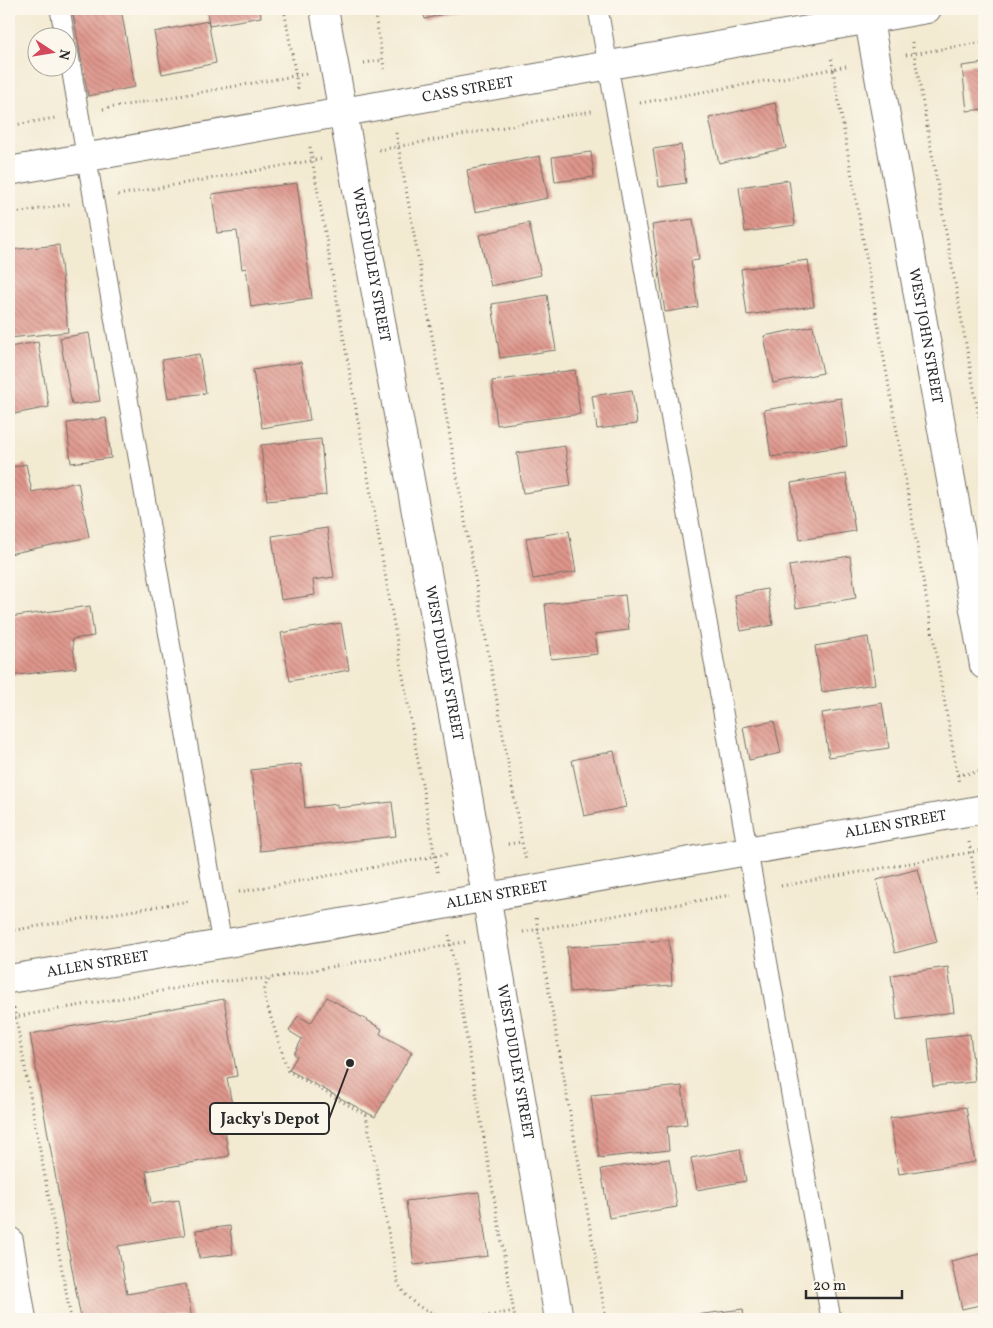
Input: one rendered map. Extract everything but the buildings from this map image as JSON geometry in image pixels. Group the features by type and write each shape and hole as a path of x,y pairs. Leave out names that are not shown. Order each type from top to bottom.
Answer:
{"street":[{"name":"WEST DUDLEY STREET","path":"324,9 478,850 559,1319"},
{"name":"CASS STREET","path":"9,171 608,66 868,14 917,10"},
{"name":"WEST JOHN STREET","path":"868,14 984,665"},
{"name":"ALLEN STREET","path":"9,979 222,944 984,808"},
{"path":"9,1241 22,1319"}],"lane":[{"path":"60,9 63,28"},
{"path":"598,9 831,1319"},
{"path":"73,78 222,944"}],"path":[{"path":"284,9 434,856 444,903 516,1319"},
{"path":"374,9 522,842 532,888 606,1319"},
{"path":"917,10 984,445"},
{"path":"9,126 383,60"},
{"path":"9,214 834,69"},
{"path":"958,776 984,771"},
{"path":"434,856 522,842"},
{"path":"970,852 984,930"},
{"path":"9,1018 212,982 271,978 451,944"},
{"path":"271,978 266,982 264,989 265,999 288,1071 366,1115 398,1283 403,1293 424,1309 448,1318 479,1318 514,1311"},
{"path":"9,979 71,1319"}],"place":[{"name":"Jacky's Depot","path":"350,1063"}]}
